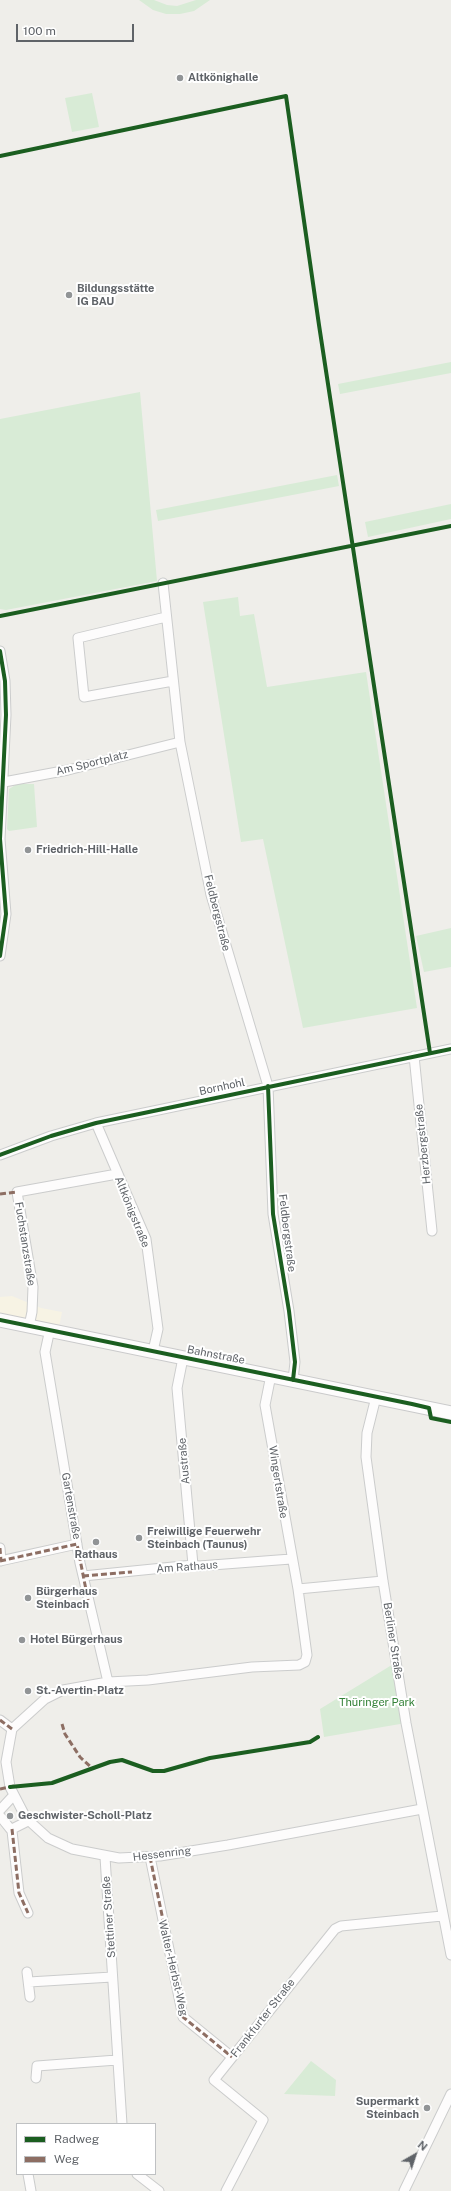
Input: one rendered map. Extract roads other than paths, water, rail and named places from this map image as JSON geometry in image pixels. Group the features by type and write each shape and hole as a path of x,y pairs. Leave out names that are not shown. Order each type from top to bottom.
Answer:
{"main road":[{"name":"Bahnstraße","path":"0,1320 451,1412"}],"street":[{"name":"Feldbergstraße","path":"163,583 180,742 213,903 268,1086 273,1214 290,1311 295,1362 293,1380"},
{"path":"166,617 78,638 84,697 173,681"},
{"path":"0,651 5,681 6,708 4,782 0,839 5,926 0,956"},
{"name":"Am Sportplatz","path":"4,782 68,770 180,742"},
{"name":"Bornhohl","path":"0,1155 51,1136 96,1123 451,1049"},
{"name":"Herzbergstraße","path":"414,1056 432,1231"},
{"name":"Altkönigstraße","path":"96,1123 141,1228 148,1248 158,1329 154,1351"},
{"name":"Fuchstanzstraße","path":"29,1326 32,1312 33,1287 16,1192 117,1174"},
{"name":"Gartenstraße","path":"50,1330 45,1352 83,1576 108,1682"},
{"name":"Austraße","path":"183,1358 178,1388 194,1565"},
{"name":"Wingertstraße","path":"108,1682 148,1680 252,1667 299,1665 305,1662 307,1655 298,1589 291,1559 265,1405 271,1375"},
{"name":"Berliner Straße","path":"376,1397 367,1433 366,1457 383,1581 422,1809 442,1916 451,1955"},
{"path":"0,1548 1,1561 77,1544"},
{"name":"Am Rathaus","path":"83,1576 194,1565 199,1566 291,1559"},
{"path":"298,1589 383,1581"},
{"path":"0,1720 12,1729 33,1708 52,1694 75,1686 108,1682"},
{"name":"Hessenring","path":"12,1729 6,1767 8,1781 13,1796 28,1821 42,1834 65,1847 105,1857 150,1857 262,1840 422,1809"},
{"path":"0,1810 13,1796"},
{"path":"0,1816 12,1829 19,1893 28,1913"},
{"path":"12,1829 28,1821"},
{"name":"Stettiner Straße","path":"105,1857 122,2123"},
{"name":"Walter-Herbst-Weg","path":"150,1857 183,2018 232,2057"},
{"name":"Frankfurter Straße","path":"226,2191 263,2120 214,2080 232,2057 335,1929 341,1926 442,1916"},
{"path":"27,1972 30,1997"},
{"path":"29,1982 112,1977"},
{"path":"36,2078 37,2066 117,2060"},
{"path":"404,2191 451,2094"},
{"path":"28,2175 31,2191"},
{"path":"138,2175 159,2191"}],"place":[{"name":"Altkönighalle","path":"180,78"},
{"name":"Bildungsstätte IG BAU","path":"69,295"},
{"name":"Friedrich-Hill-Halle","path":"28,850"},
{"name":"Freiwillige Feuerwehr Steinbach (Taunus)","path":"139,1538"},
{"name":"Rathaus","path":"96,1542"},
{"name":"Bürgerhaus Steinbach","path":"28,1598"},
{"name":"Hotel Bürgerhaus","path":"22,1640"},
{"name":"St.-Avertin-Platz","path":"28,1691"},
{"name":"Geschwister-Scholl-Platz","path":"10,1816"},
{"name":"Supermarkt Steinbach","path":"427,2108"}],"park label":[{"name":"Thüringer Park","path":"377,1703"}]}
